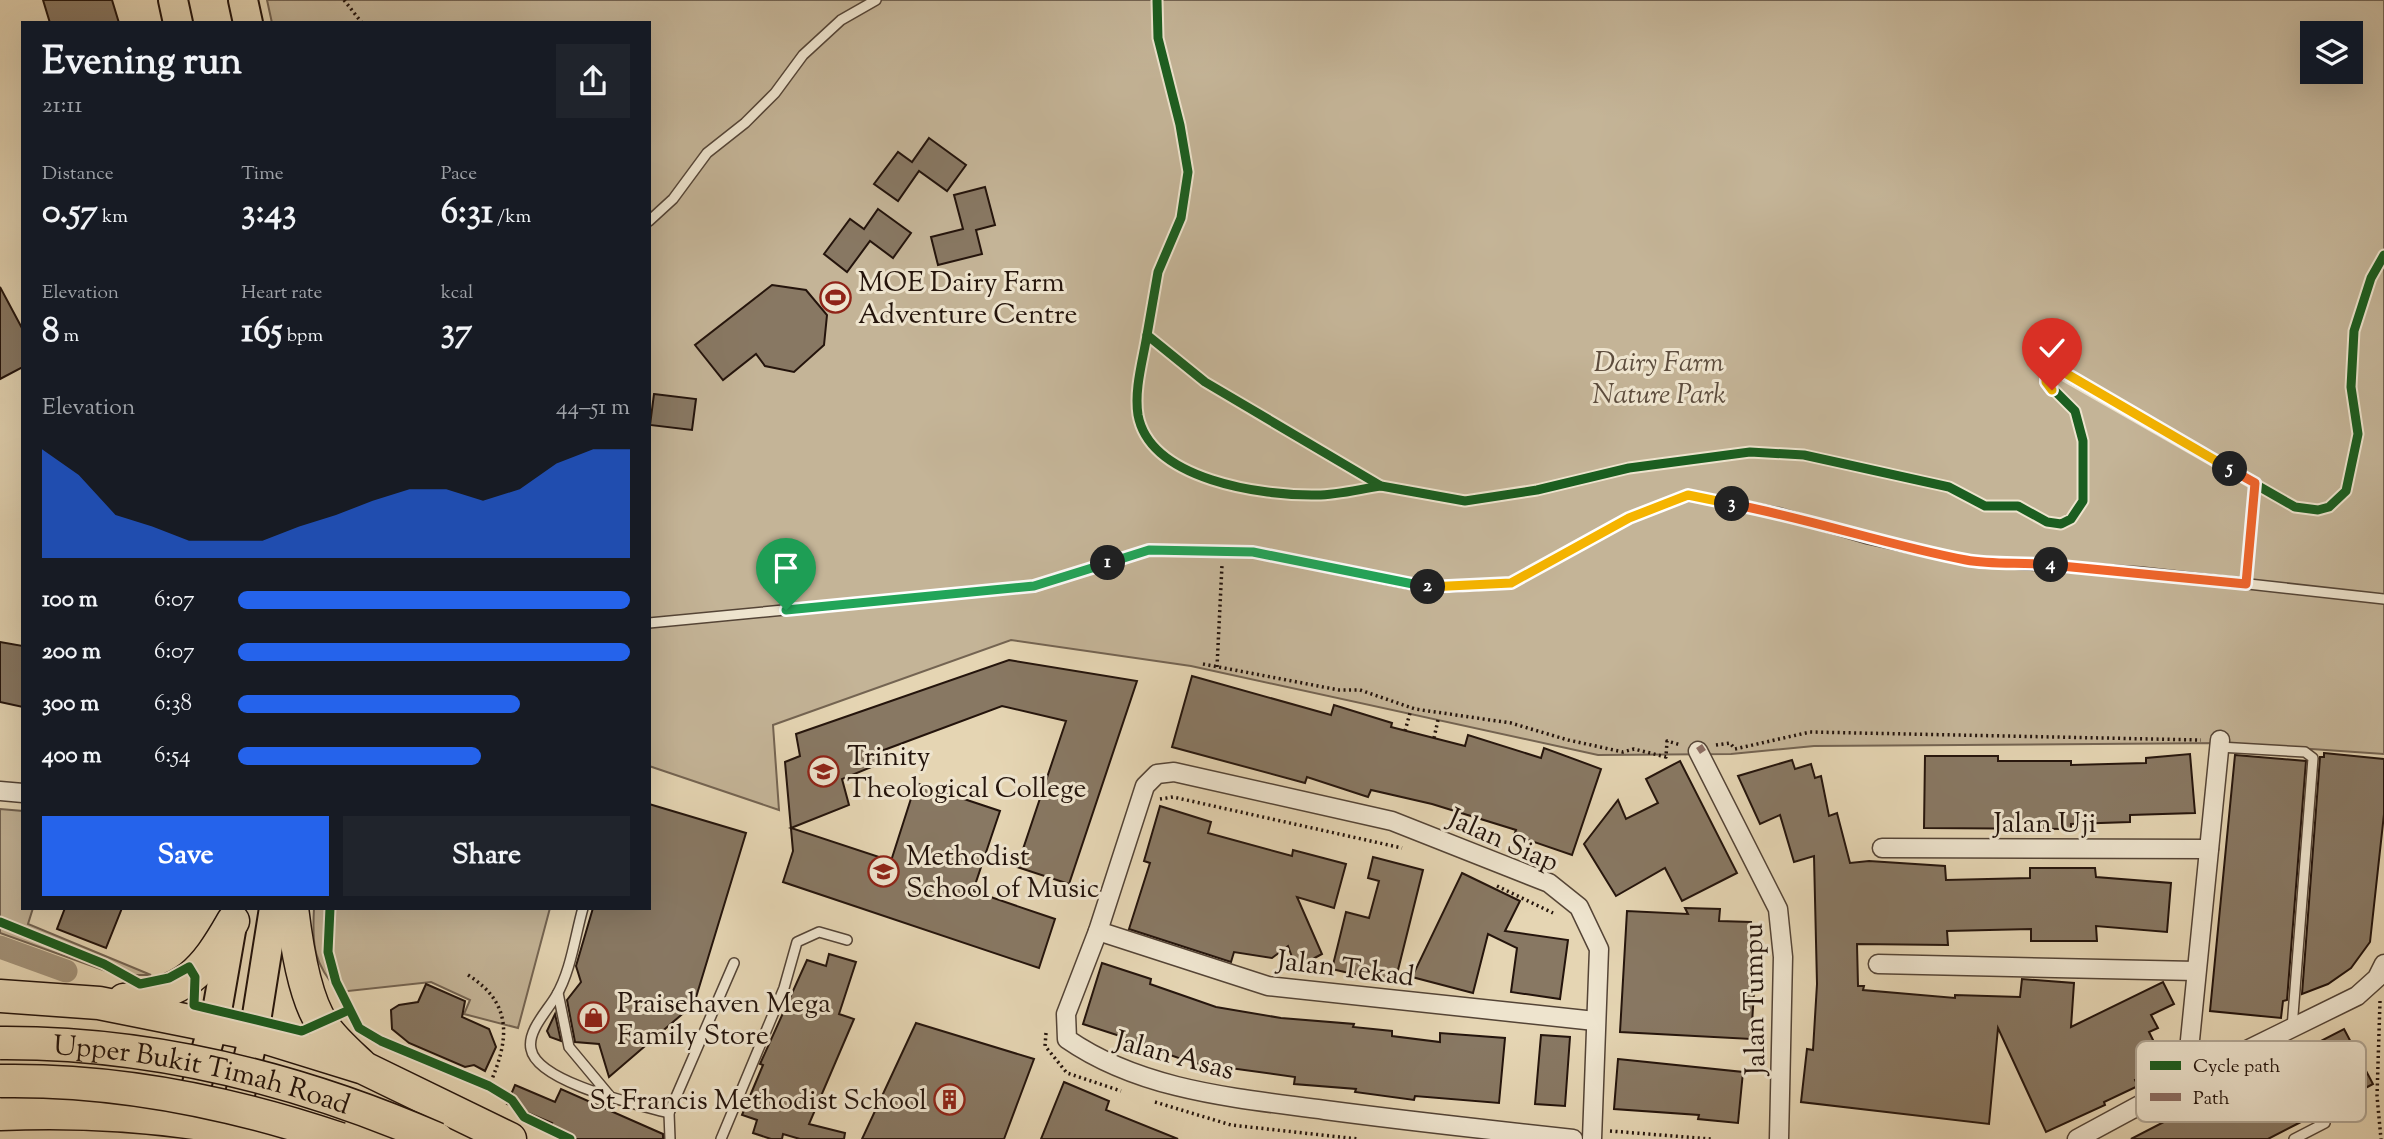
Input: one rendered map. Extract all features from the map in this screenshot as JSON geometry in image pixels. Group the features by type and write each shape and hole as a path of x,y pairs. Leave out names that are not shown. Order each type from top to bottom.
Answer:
{"highway":[{"path":"292,910 298,955 320,1022 338,1044 364,1068"},
{"path":"99,1003 155,997 179,987 195,976 214,954 233,914"},
{"path":"0,996 99,1003 254,1034 364,1068 510,1139"},
{"name":"Upper Bukit Timah Road","path":"0,1043 110,1049 173,1058 263,1077 337,1098 437,1139"},
{"name":"Upper Bukit Timah Road","path":"0,1081 82,1084 169,1094 290,1121 340,1139"},
{"path":"82,1113 104,1139"},
{"path":"0,1114 82,1113 187,1120 278,1139"}],"main road":[{"path":"173,0 178,21"},
{"path":"243,0 248,21"},
{"path":"232,1129 254,1034 274,910"},
{"path":"187,1120 213,1025 233,914"}],"street":[{"path":"2190,1041 2220,743"},
{"name":"Jalan Tumpu","path":"1701,749 1778,909 1783,957 1779,1139"},
{"name":"Jalan Asas","path":"1174,772 1157,774 1145,786 1098,931 1066,1014 1067,1039 1096,1059 1191,1091 1573,1139"},
{"name":"Jalan Siap","path":"1174,772 1392,821 1549,883 1579,907 1599,948 1591,1134"},
{"path":"0,791 21,793"},
{"name":"Jalan Uji","path":"1882,848 2209,849"},
{"name":"Jalan Tekad","path":"1098,931 1268,986 1595,1021"},
{"path":"1878,964 2196,971"},
{"path":"2266,1041 2357,996 2380,971"},
{"path":"2077,1139 2136,1107"}],"lane":[{"path":"651,219 673,199 707,153 745,123 775,93 803,55 841,20 876,0"},
{"path":"651,623 1034,586 1149,550 1253,552 1430,588 1511,583 1629,518 1688,495 1780,513 1868,539 1969,561 2046,564 2384,599"},
{"path":"2220,743 2305,752 2313,758 2292,1028"},
{"path":"582,910 558,993 532,1036 533,1055 541,1064 566,1080 610,1097 669,1113"},
{"path":"721,1139 784,988 797,942 820,932 847,940"},
{"path":"670,1139 669,1113 734,963"},
{"path":"558,993 569,1047 610,1097"},
{"path":"2297,1138 2325,1124"}],"path":[{"path":"344,0 360,21"},
{"path":"2243,476 2265,489"},
{"path":"2246,584 2255,483"},
{"path":"1217,667 1222,584"},
{"path":"1203,664 1339,690 1360,690 1415,709 1511,723 1568,740 1623,752 1634,749 1666,757 1667,741 1701,749 1730,743 1735,748 1811,732 2220,743"},
{"path":"1405,731 1410,713"},
{"path":"1434,738 1438,720"},
{"path":"1156,800 1173,797 1406,849"},
{"path":"1489,882 1556,915"},
{"path":"472,964 468,975 485,986 495,997 504,1024 503,1047 489,1086"},
{"path":"2380,971 2378,1096 2381,1139"},
{"path":"1048,1024 1045,1046 1067,1073 1133,1095"},
{"path":"477,1081 501,1093"},
{"path":"1146,1099 1231,1125 1358,1139"},
{"path":"1591,1134 1711,1139"}],"green space":[{"name":"Dairy Farm Nature Park","path":"267,0 2384,0 2384,754 2223,743 1814,746 1731,754 1598,755 1191,666 1011,640 773,725 779,810 651,767 651,21 272,21"},
{"path":"0,809 21,811 21,910 32,910 28,924 151,975 117,975 0,933"},
{"path":"314,910 549,910 518,1028 464,1014 470,1000 431,982 339,992 319,962 313,933"}],"building":[{"path":"43,0 112,0 118,21 49,21"},
{"path":"929,138 966,165 947,191 919,171 898,201 874,184 898,152 912,162"},
{"path":"985,187 995,225 976,230 982,254 938,265 931,237 963,229 954,195"},
{"path":"878,209 911,233 893,258 870,241 847,272 824,254 850,219 864,229"},
{"path":"772,285 806,290 827,315 824,345 794,372 765,366 756,354 723,380 695,345"},
{"path":"0,287 21,326 21,368 0,379"},
{"path":"654,394 696,399 692,430 651,425"},
{"path":"0,642 21,646 21,707 0,702"},
{"path":"1009,660 1137,681 1069,884 1017,867 1066,721 1002,706 884,750 886,761 842,779 849,805 791,828 891,861 916,783 1000,811 973,891 1055,919 1039,968 783,882 793,851 785,762 800,756 796,734"},
{"path":"1192,676 1331,715 1334,705 1392,723 1391,727 1465,746 1468,735 1541,758 1544,748 1601,769 1572,855 1514,835 1516,830 1432,804 1371,790 1368,797 1307,777 1305,783 1172,747"},
{"path":"2324,753 2384,759 2384,814 2370,942 2351,968 2328,984 2302,994 2320,757 2324,757"},
{"path":"2190,754 2195,813 2130,815 2130,822 2071,824 2071,829 1924,828 1925,756 1998,756 1998,761 2071,761 2071,765 2146,763 2146,758"},
{"path":"2235,755 2306,761 2287,1000 2283,1001 2281,1018 2210,1011"},
{"path":"1792,760 1795,769 1811,764 1815,778 1821,776 1829,816 1837,813 1850,863 1869,861 1945,866 1946,880 2030,878 2030,868 2095,868 2096,877 2171,883 2167,932 2096,926 2097,941 2031,941 2031,929 1947,931 1948,945 1857,944 1858,986 1864,986 1863,990 1955,998 1955,995 2020,997 2022,979 2074,983 2071,1027 2163,982 2174,1004 2151,1015 2158,1028 2149,1032 2154,1041 2136,1041 2136,1087 2104,1102 2105,1105 2046,1132 1998,1028 1989,1124 1801,1102 1807,1049 1813,1050 1817,984 1814,856 1794,862 1780,815 1760,824 1738,776"},
{"path":"1680,761 1737,873 1682,901 1665,868 1616,896 1584,844 1618,800 1626,819 1658,803 1646,779"},
{"path":"651,805 746,833 694,1004 609,1077 599,1044 575,1042 567,1000 581,982 576,966 592,910 651,910"},
{"path":"1160,806 1211,822 1208,833 1292,856 1293,850 1346,864 1334,908 1297,897 1322,954 1296,968 1288,946 1272,958 1234,952 1231,962 1129,929 1150,863 1144,861"},
{"path":"1373,857 1423,870 1397,974 1389,972 1386,982 1332,969 1346,912 1369,918 1379,881 1368,878"},
{"path":"1462,873 1520,901 1505,931 1568,940 1560,999 1511,992 1517,948 1488,934 1473,993 1412,977"},
{"path":"1685,908 1720,909 1719,921 1751,922 1750,991 1754,992 1751,1039 1620,1032 1627,911 1688,914"},
{"path":"64,910 121,910 106,948 57,929"},
{"path":"829,954 856,962 839,1014 854,1019 809,1124 845,1133 844,1139 800,1139 783,1134 782,1139 771,1139 753,1133 757,1120 742,1115 763,1065 760,1064 807,960 826,966"},
{"path":"1102,963 1151,979 1150,984 1216,1007 1281,1018 1354,1024 1353,1027 1392,1031 1392,1036 1440,1042 1440,1033 1505,1038 1499,1103 1415,1096 1414,1100 1355,1092 1356,1089 1294,1084 1295,1077 1193,1063 1150,1048 1151,1046 1083,1024"},
{"path":"426,984 465,1001 462,1017 489,1029 496,1047 485,1071 474,1065 465,1067 409,1043 392,1029 391,1010 399,1005 418,1002"},
{"path":"555,1014 561,1041 550,1037 547,1031"},
{"name":"St Francis Methodist School","path":"916,1023 1034,1059 1004,1139 862,1139"},
{"path":"2344,1029 2350,1041 2321,1041"},
{"path":"1541,1035 1570,1037 1565,1106 1535,1104"},
{"path":"1618,1059 1743,1072 1738,1123 1698,1119 1699,1115 1614,1109"},
{"path":"2366,1071 2373,1084 2366,1088"},
{"path":"1064,1082 1109,1101 1106,1110 1178,1139 1041,1139"},
{"path":"515,1085 555,1102 561,1089 663,1134 663,1139 573,1139 549,1129 552,1123 507,1104"},
{"path":"2164,1122 2301,1122 2268,1139 2131,1139"}],"waterway":[{"path":"0,947 66,971"}],"marked path":[{"path":"1698,751 1704,747"}],"cycle path":[{"path":"1157,0 1158,38 1180,125 1188,172 1181,218 1158,272 1147,335 1205,382 1381,486 1465,501 1537,490 1629,468 1750,452 1804,455 1949,487 1985,506 2018,506 2047,522 2061,524 2071,519 2083,501 2083,441 2075,411 2046,382 2048,373 2054,369 2295,507 2318,510 2329,507 2346,491 2358,434 2351,387 2354,331 2371,278 2384,255"},
{"path":"1147,335 1138,385 1138,415 1147,437 1163,455 1185,469 1211,480 1268,492 1325,495 1381,486"},
{"path":"330,910 328,952 336,982 359,1028 381,1041 489,1086 512,1100 524,1117 570,1139"},
{"path":"0,922 104,964 140,984 169,978 189,967 195,977 194,1005 302,1031 349,1010"}],"place":[{"name":"MOE Dairy Farm Adventure Centre","path":"835,297"},
{"name":"Trinity Theological College","path":"824,771"},
{"name":"Methodist School of Music","path":"883,871"},
{"name":"Praisehaven Mega Family Store","path":"594,1018"},
{"name":"St Francis Methodist School","path":"950,1099"}],"route":[{"path":"786,610 1034,586 1149,550 1253,552 1430,588 1511,583 1629,518 1688,495 1780,513 1868,539 1969,561 2046,564 2246,584 2255,483 2090,390 2060,370 2054,369 2046,376 2047,385 2052,390"}]}
